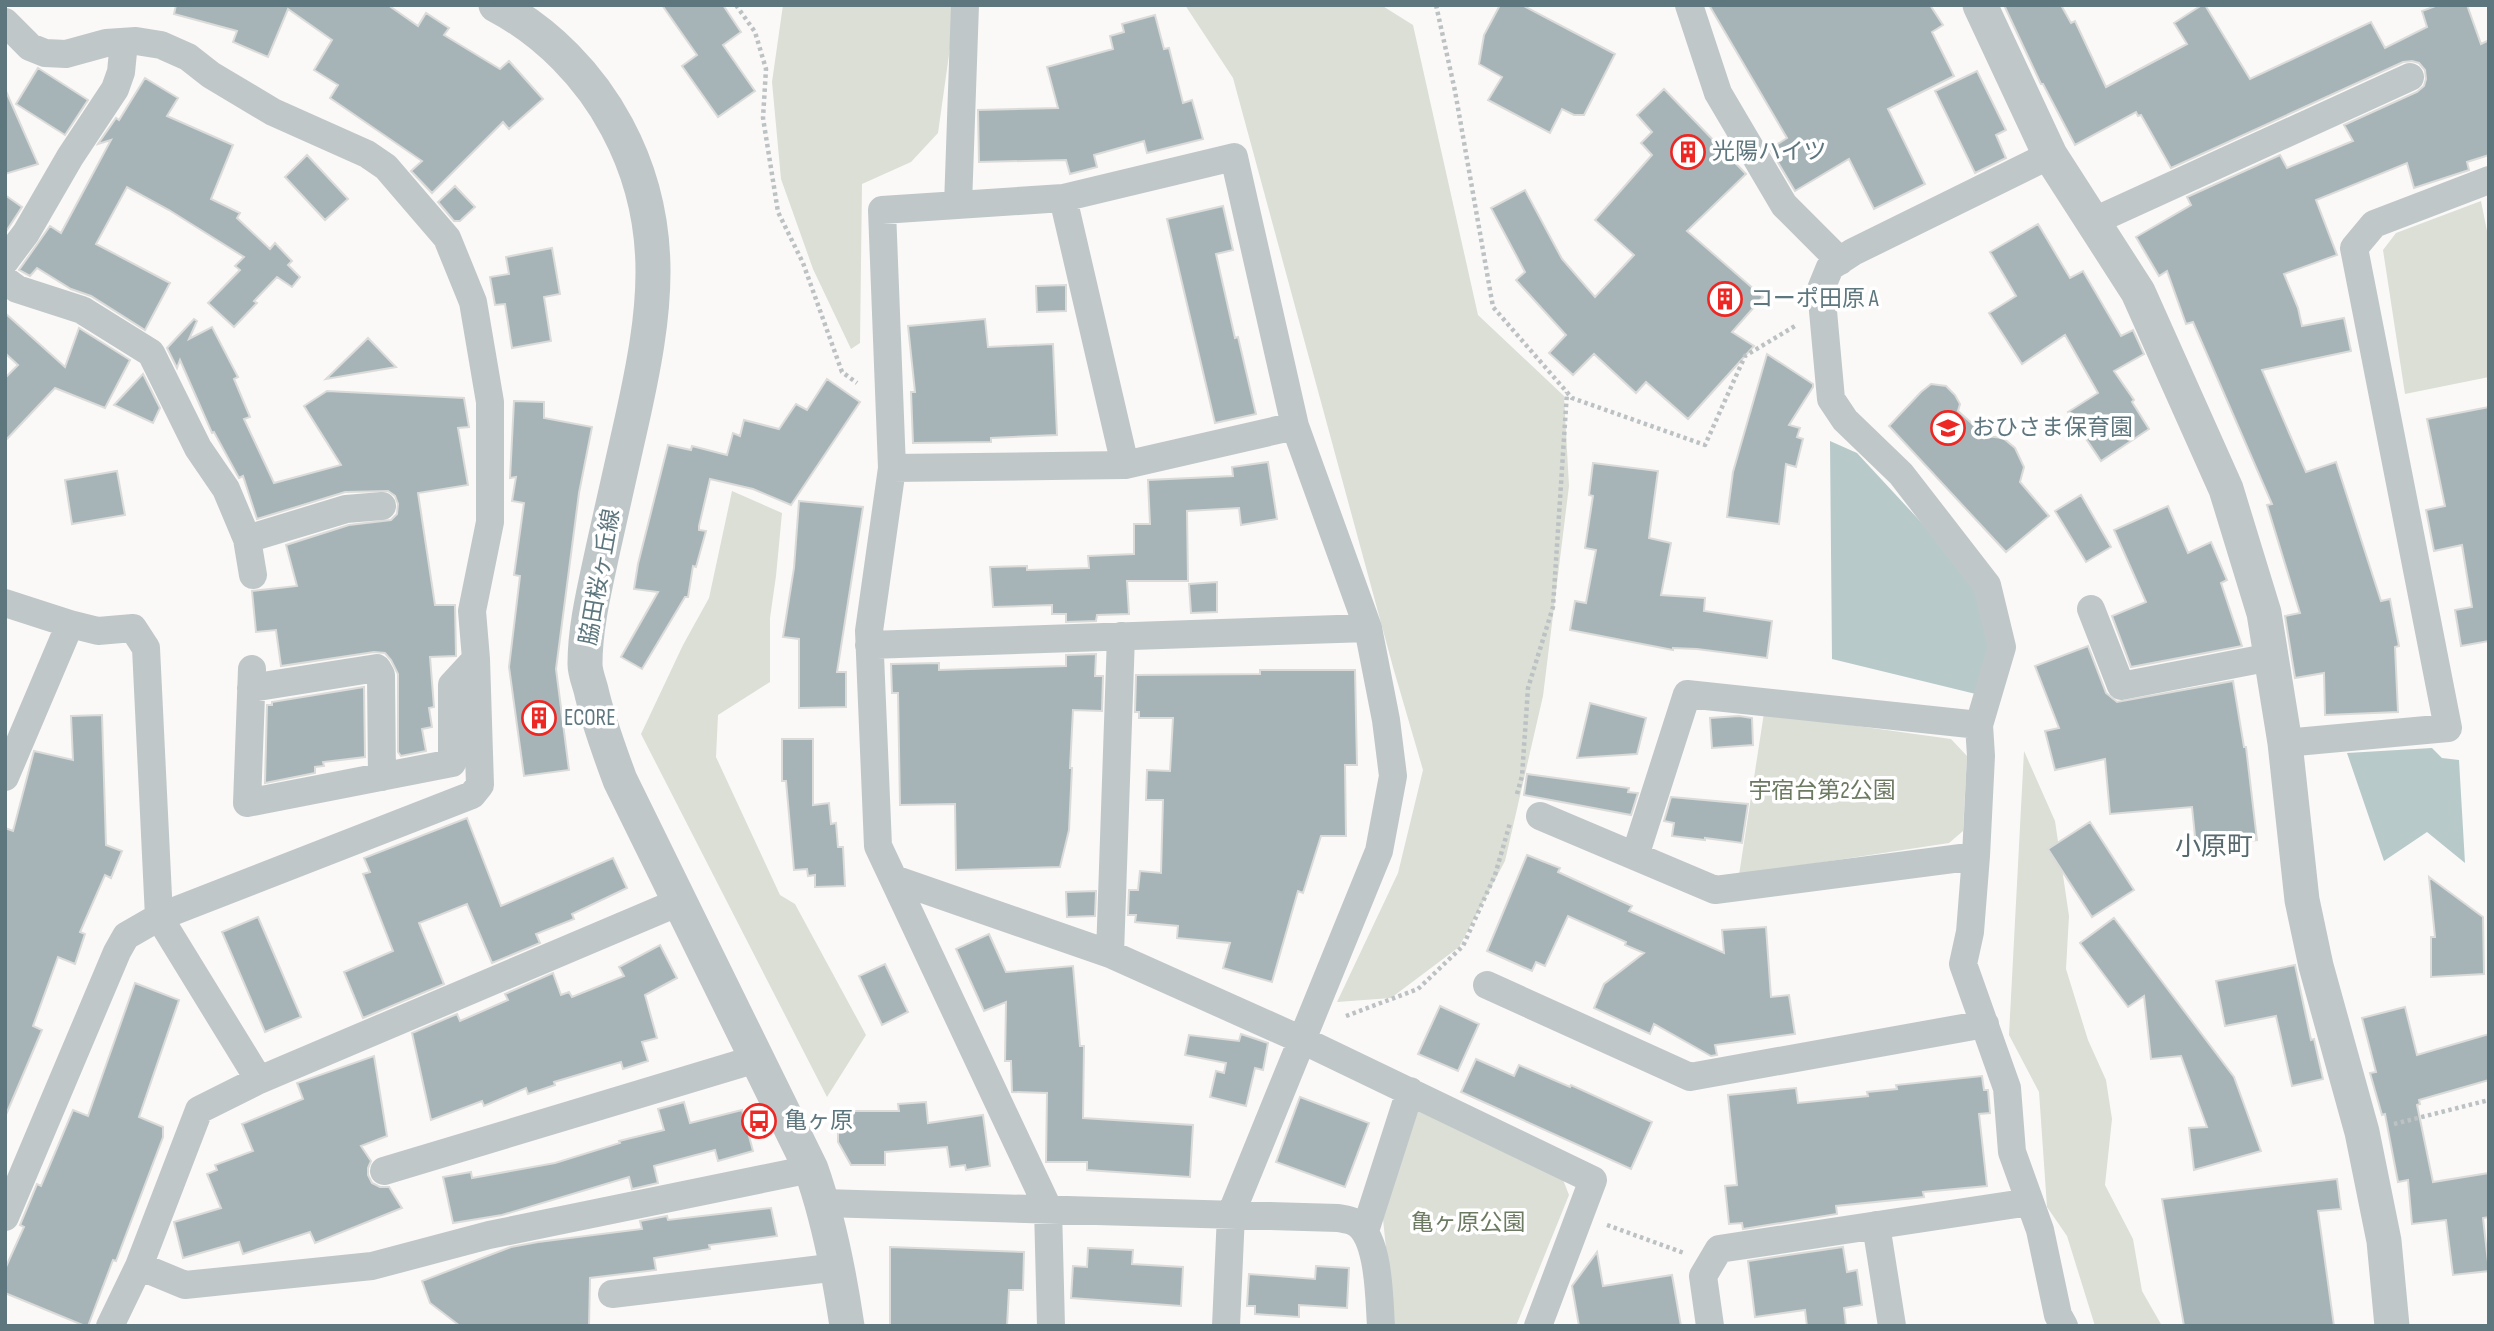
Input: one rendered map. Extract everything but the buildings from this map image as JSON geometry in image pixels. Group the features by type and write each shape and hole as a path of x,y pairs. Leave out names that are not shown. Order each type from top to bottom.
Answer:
{"street":[{"name":"脇田桜ヶ丘線","path":"496,5 545,39 579,70 608,109 630,152 644,190 652,240 654,286 648,347 592,604 584,666 598,718 620,780 811,1169 823,1203 838,1266 847,1326"},
{"path":"958,205 965,5"},
{"path":"1689,5 1718,93 1784,205 1840,261"},
{"path":"1980,5 2050,155 2138,292 2226,489 2264,613 2285,743 2302,900 2316,966 2362,1132 2384,1241 2392,1326"},
{"path":"5,22 30,47 45,53 66,54 106,43 136,41 162,45 188,57 211,75 273,112 367,154 386,167 447,238 473,302 491,402 490,522 472,611 480,785 472,795 159,917 126,936 5,1217"},
{"path":"5,261 26,233 70,157 115,89 121,72 124,42"},
{"path":"2092,222 2410,77"},
{"path":"2050,155 1853,252 1830,267 1821,289 1830,399 1845,421 1901,474 1987,585 2002,647 1979,725 1981,756 1976,856 1970,932 1964,964 2007,1088 2012,1152 2040,1230 2058,1315 2064,1326"},
{"path":"1051,1326 1048,1208 878,846 869,631 892,468 882,210 1063,198 1234,157 1295,426 1368,628 1394,776 1379,851 1231,1214 1226,1326"},
{"path":"2285,743 2448,728 2354,248 2374,224 2489,180"},
{"path":"1063,198 1125,465"},
{"path":"5,279 17,289 82,310 151,353 198,448 226,489 247,539 253,575"},
{"path":"892,468 1125,465 1295,426"},
{"path":"247,539 346,509 382,506"},
{"path":"5,603 98,631 133,628 146,648 159,917 259,1080"},
{"path":"2091,609 2121,686 2271,657"},
{"path":"5,777 69,624"},
{"path":"870,645 1368,628"},
{"path":"1110,954 1121,636"},
{"path":"382,776 381,675 377,668 252,679 247,803 452,763 452,685 476,659"},
{"path":"1635,856 1687,694 1979,725"},
{"path":"1526,814 1715,890 1976,856"},
{"path":"894,879 1110,954 1304,1035 1410,1091 1593,1180 1538,1326"},
{"path":"110,1326 139,1266 199,1111 259,1080 679,902"},
{"path":"1487,985 1690,1077 1985,1024"},
{"path":"384,1171 756,1059"},
{"path":"1365,1231 1410,1091"},
{"path":"139,1266 185,1285 372,1266 489,1235 811,1169"},
{"path":"1710,1326 1703,1276 1719,1249 2030,1202"},
{"path":"823,1203 1338,1218 1355,1222 1365,1231 1373,1249 1381,1326"},
{"path":"1876,1225 1892,1326"},
{"path":"612,1294 838,1266"}],"path":[{"path":"736,5 755,32 766,69 763,118 778,212 803,263 842,372 890,405"},
{"path":"1436,5 1455,91 1493,307 1572,398 1705,445 1745,356 1823,309"},
{"path":"1516,801 1522,776 1528,688 1553,607 1567,393"},
{"path":"1304,1035 1418,989 1463,946 1526,814"},
{"path":"2362,1132 2489,1100"},
{"path":"1580,1215 1711,1263"}],"green space":[{"path":"783,5 956,5 938,133 911,162 862,184 860,343 851,349 813,269 781,179 772,82"},
{"path":"1185,5 1381,5 1413,25 1478,315 1564,396 1569,486 1543,696 1505,861 1459,947 1391,998 1337,1002 1398,873 1423,770 1233,78"},
{"path":"2481,201 2489,241 2489,377 2405,394 2383,250 2396,233"},
{"path":"732,491 782,513 770,618 770,682 718,715 716,757 780,895 795,904 866,1035 827,1097 641,734 683,645 709,598"},
{"name":"宇宿台第2公園","path":"1764,713 1951,739 1967,756 1963,831 1949,843 1739,875"},
{"path":"2024,751 2055,821 2069,916 2066,969 2088,1040 2106,1080 2112,1119 2105,1185 2133,1239 2142,1291 2162,1326 2095,1326 2067,1236 2047,1207 2039,1092 2009,1035"},
{"name":"亀ヶ原公園","path":"1427,1109 1560,1172 1569,1195 1516,1326 1394,1326 1383,1219 1415,1112"}],"shaded area":[{"path":"1830,441 1857,453 1958,562 1988,605 1995,663 1984,696 1832,659"},
{"path":"2432,748 2442,758 2459,760 2465,863 2427,832 2384,861 2347,753"}],"place":[{"name":"光陽ハイツ","path":"1688,152"},
{"name":"コーポ田原 A","path":"1725,299"},
{"name":"おひさま保育園","path":"1948,428"},
{"name":"ECORE","path":"539,718"},
{"name":"亀ヶ原","path":"759,1121"}],"district":[{"name":"小原町","path":"2214,847"}]}
